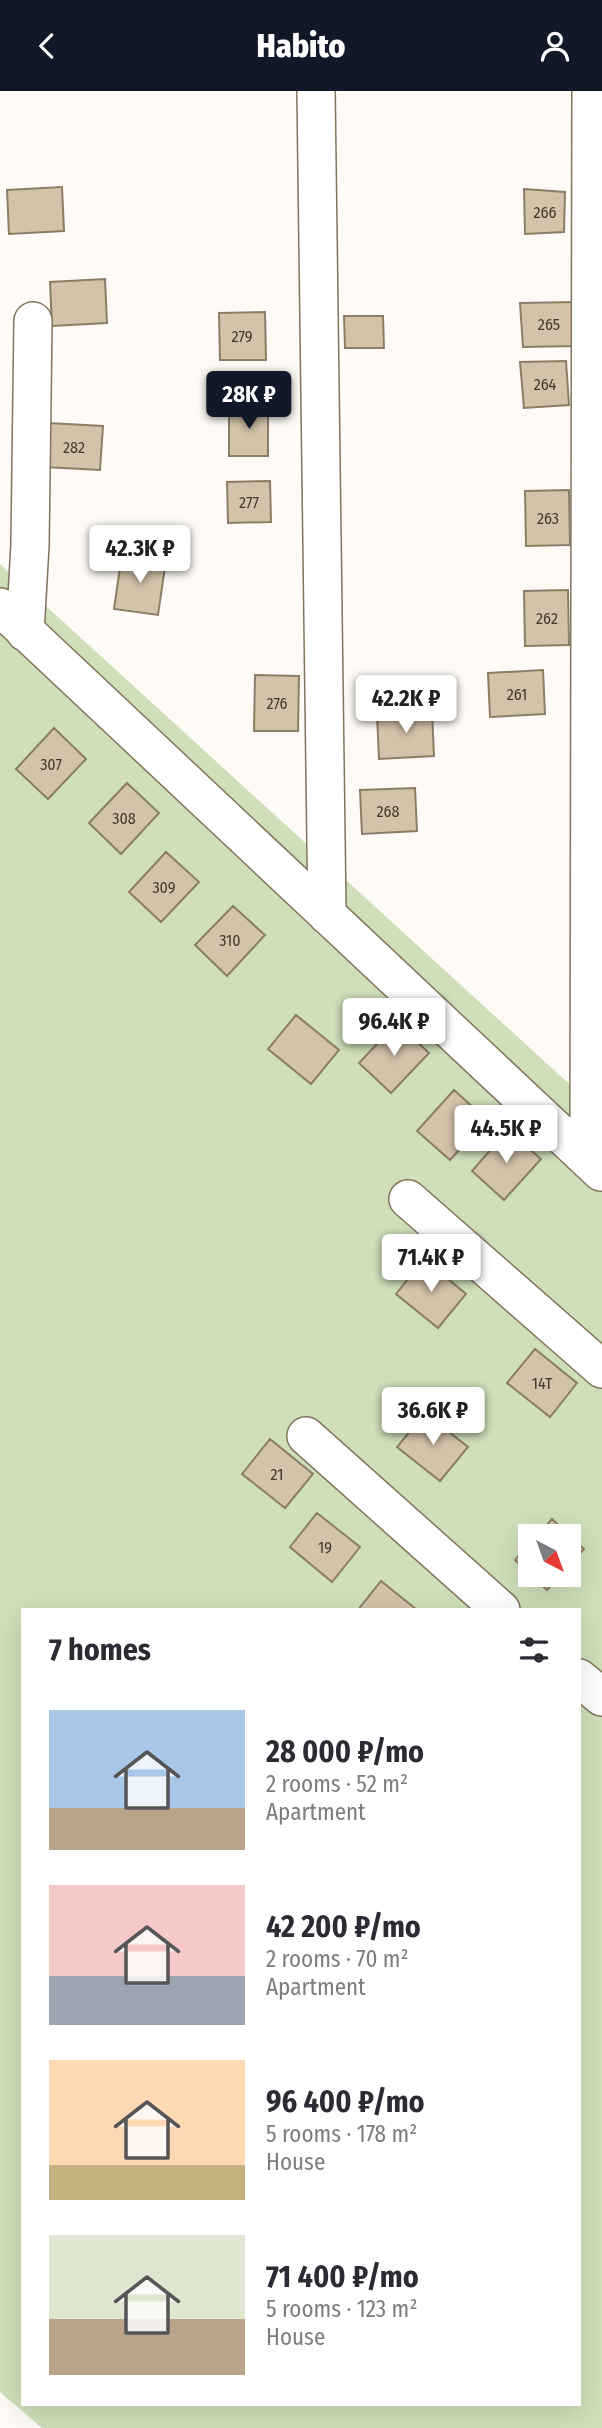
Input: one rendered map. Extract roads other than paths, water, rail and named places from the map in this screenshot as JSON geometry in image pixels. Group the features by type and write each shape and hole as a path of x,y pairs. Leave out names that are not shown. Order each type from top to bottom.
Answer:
{"street":[{"path":"316,91 327,915"},
{"path":"591,91 596,1167"},
{"path":"33,321 30,545 13,620 596,1167"},
{"path":"408,1199 602,1369"},
{"path":"306,1436 499,1608"},
{"path":"581,1680 602,1697"}]}
